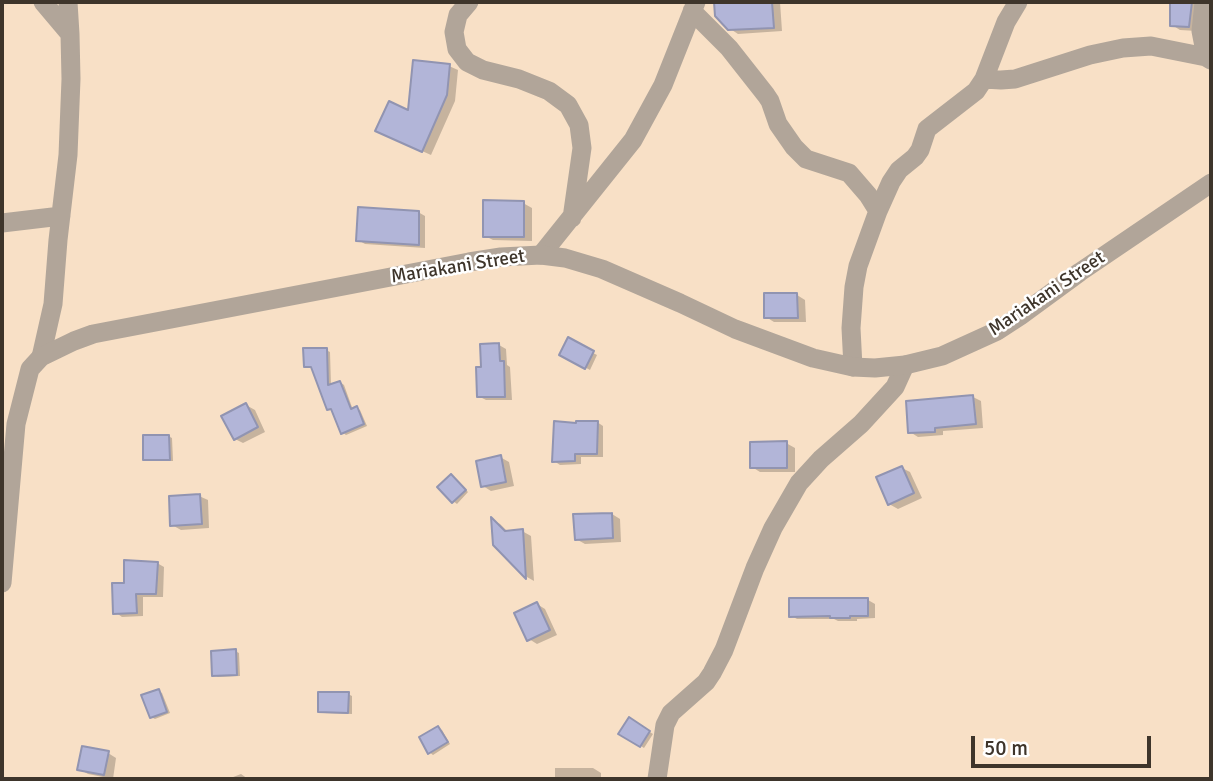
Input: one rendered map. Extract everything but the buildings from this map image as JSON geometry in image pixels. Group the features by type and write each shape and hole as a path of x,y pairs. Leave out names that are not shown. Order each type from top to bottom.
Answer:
{"street":[{"path":"43,2 70,34"},
{"path":"2,583 3,546 16,424 30,369 41,357 53,304 68,155 71,79 68,2"},
{"path":"469,2 458,15 454,32 457,49 467,62 483,70 519,79 548,91 568,105 579,125 582,148 572,218"},
{"path":"853,367 851,328 858,265 891,182 899,170 920,150 928,129 976,91 984,79 1006,22 1018,2"},
{"path":"984,79 1015,79 1077,58 1123,48 1151,46 1209,59 1201,31 1204,2"},
{"path":"541,255 633,140 663,85 694,7 766,95 778,124 794,147 806,159 849,173 869,195 878,211"},
{"name":"Mariakani Street","path":"41,357 93,334 501,257 541,255 565,258 602,269 736,329 813,358 853,367 905,365 942,356 997,331 1211,183"},
{"path":"2,223 61,216"},
{"path":"657,779 665,725 671,713 696,692 712,673 724,650 773,528 799,483 821,459 861,424 895,387 905,365"}]}
